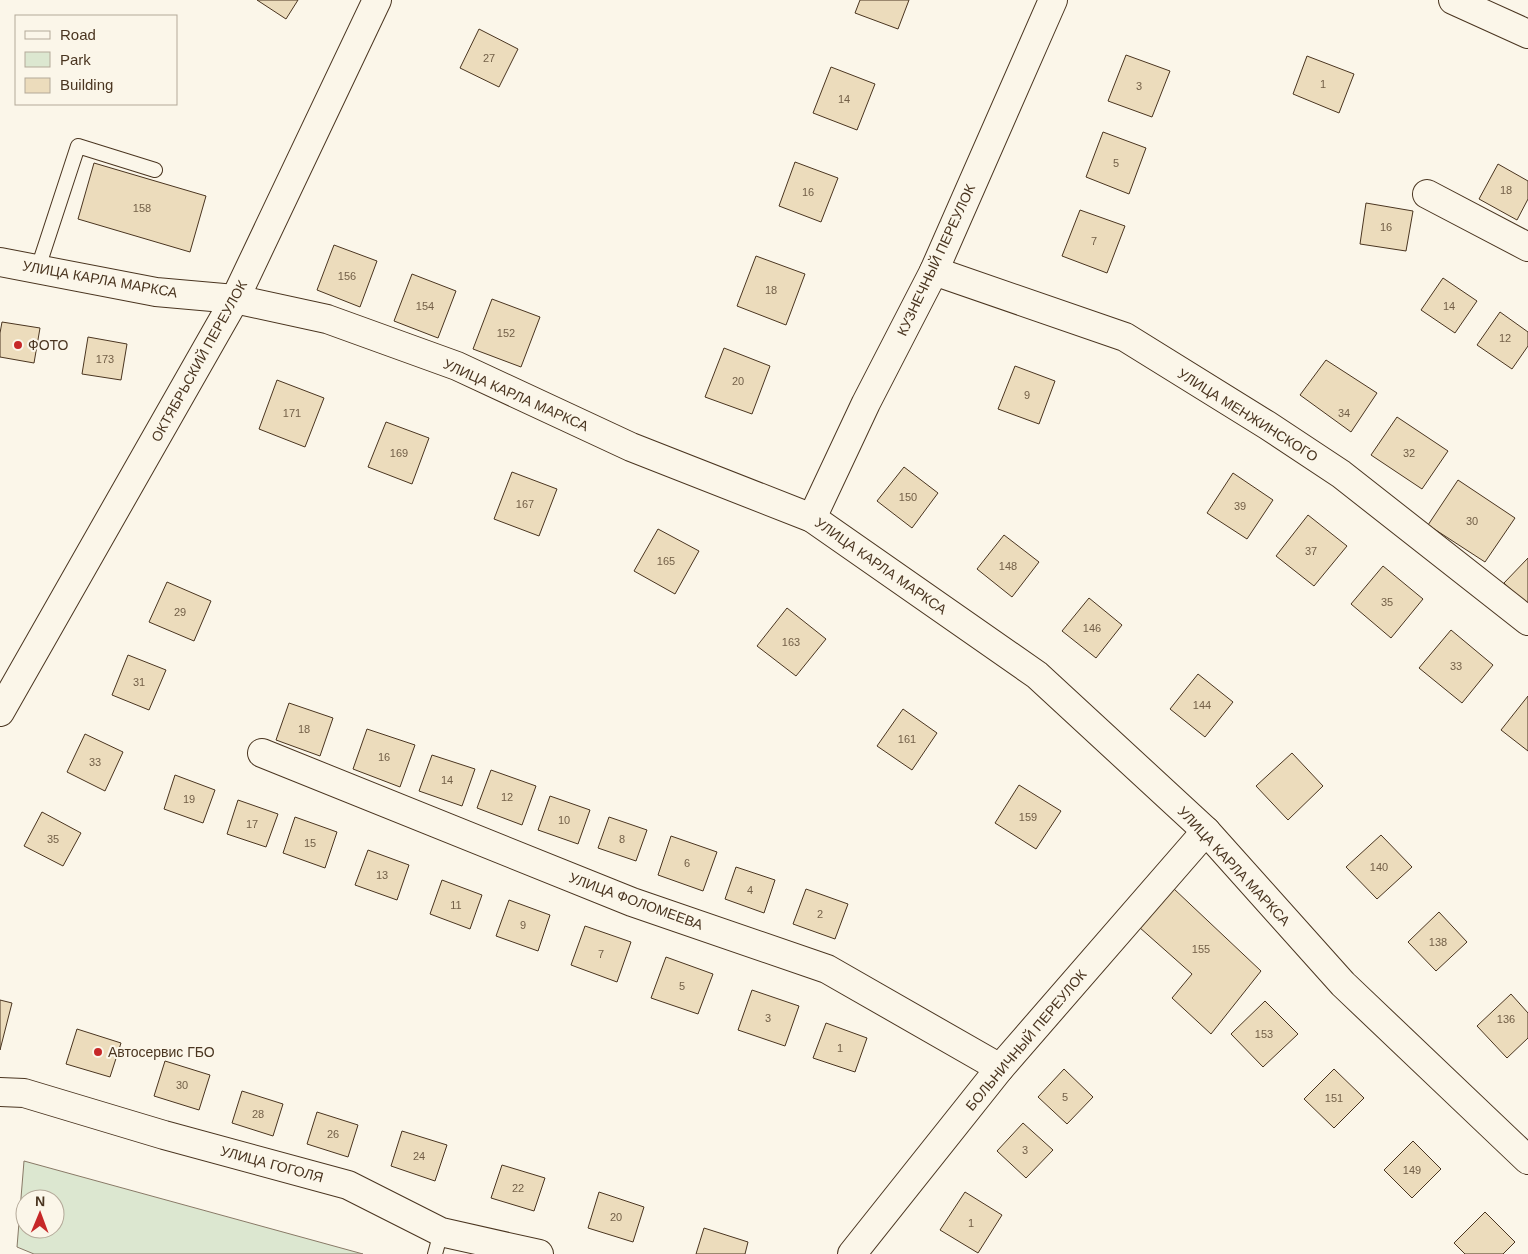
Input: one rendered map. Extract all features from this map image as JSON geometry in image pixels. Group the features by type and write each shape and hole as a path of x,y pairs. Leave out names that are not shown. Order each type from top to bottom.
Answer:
{"street":[{"name":"ОКТЯБРЬСКИЙ ПЕРЕУЛОК","path":"0,712 235,299 377,0"},
{"name":"КУЗНЕЧНЫЙ ПЕРЕУЛОК","path":"812,518 866,403 934,271 1053,0"},
{"path":"1453,0 1528,34"},
{"path":"1427,194 1528,247"},
{"name":"УЛИЦА КАРЛА МАРКСА","path":"0,262 156,292 235,299 327,319 457,366 631,447 812,518 1037,675 1206,831 1343,984 1528,1160"},
{"name":"УЛИЦА МЕНЖИНСКОГО","path":"934,271 1125,337 1267,425 1341,474 1528,621"},
{"name":"УЛИЦА ФОЛОМЕЕВА","path":"262,753 632,902 827,969 1000,1068"},
{"name":"БОЛЬНИЧНЫЙ ПЕРЕУЛОК","path":"852,1254 1000,1068 1206,831"},
{"name":"УЛИЦА ГОГОЛЯ","path":"0,1092 24,1093 164,1135 348,1184 438,1243 538,1254"}],"lane":[{"path":"38,268 78,146 155,170"}],"green space":[{"path":"24,1161 363,1254 34,1254 17,1247 18,1239 65,1239 65,1189 22,1189"}],"building":[{"path":"257,0 298,0 286,19"},
{"path":"860,0 909,0 898,29 855,13"},
{"path":"479,29 518,49 499,87 460,68"},
{"path":"1126,55 1170,71 1152,117 1108,101"},
{"path":"1307,56 1354,74 1339,113 1293,94"},
{"path":"831,67 875,84 857,130 813,113"},
{"path":"1103,132 1146,148 1129,194 1086,177"},
{"path":"795,162 838,178 821,222 779,206"},
{"path":"94,163 206,196 190,252 78,219"},
{"path":"1498,164 1528,181 1528,199 1517,220 1479,199"},
{"path":"1366,203 1413,211 1406,251 1360,244"},
{"path":"1080,210 1125,226 1107,273 1062,256"},
{"path":"334,245 377,261 360,307 317,290"},
{"path":"756,256 805,274 786,325 737,306"},
{"path":"412,274 456,291 438,338 394,321"},
{"path":"1443,278 1477,301 1455,333 1421,310"},
{"path":"492,299 540,317 521,367 473,349"},
{"path":"1500,312 1528,332 1528,346 1512,369 1477,345"},
{"name":"ФОТО","path":"2,322 40,328 34,363 0,357"},
{"path":"88,337 127,344 121,380 82,374"},
{"path":"724,348 770,366 752,414 705,397"},
{"path":"1326,360 1377,393 1351,432 1300,395"},
{"path":"1015,366 1055,381 1039,424 998,409"},
{"path":"277,380 324,398 305,447 259,429"},
{"path":"1397,417 1448,451 1422,489 1371,455"},
{"path":"386,422 429,438 412,484 368,467"},
{"path":"904,467 938,493 912,528 877,501"},
{"path":"512,472 557,489 539,536 494,519"},
{"path":"1233,473 1273,500 1247,539 1207,513"},
{"path":"1458,480 1515,518 1485,562 1428,525"},
{"path":"1308,515 1347,546 1314,586 1276,556"},
{"path":"658,529 699,551 675,594 634,571"},
{"path":"1004,535 1039,562 1012,597 977,569"},
{"path":"1528,558 1528,606 1504,583"},
{"path":"1383,566 1423,599 1391,638 1351,604"},
{"path":"167,582 211,601 194,641 149,622"},
{"path":"1089,598 1122,625 1096,658 1062,631"},
{"path":"787,608 826,639 796,676 757,646"},
{"path":"1451,630 1493,665 1462,703 1419,668"},
{"path":"128,655 166,670 149,710 112,695"},
{"path":"1198,674 1233,702 1205,737 1170,709"},
{"path":"1528,696 1528,751 1501,730"},
{"path":"289,703 333,718 320,756 276,740"},
{"path":"903,709 937,733 912,770 877,746"},
{"path":"367,729 415,745 400,787 353,769"},
{"path":"85,734 123,752 105,791 67,772"},
{"path":"1292,753 1323,786 1288,820 1256,786"},
{"path":"432,755 475,769 462,806 419,791"},
{"path":"491,770 536,786 522,825 477,808"},
{"path":"175,775 215,790 203,823 164,809"},
{"path":"1019,785 1061,811 1036,849 995,823"},
{"path":"550,796 590,810 578,844 538,830"},
{"path":"238,800 278,814 266,847 227,834"},
{"path":"42,812 81,833 63,866 24,846"},
{"path":"295,817 337,832 325,868 283,853"},
{"path":"609,817 647,830 636,861 598,848"},
{"path":"1381,835 1412,867 1377,899 1346,867"},
{"path":"671,836 717,852 703,891 658,875"},
{"path":"368,850 409,865 397,900 355,885"},
{"path":"736,867 775,880 764,913 725,899"},
{"path":"442,880 482,895 470,929 430,914"},
{"path":"1173,888 1261,971 1211,1034 1172,998 1192,974 1139,927"},
{"path":"806,889 848,904 835,939 793,924"},
{"path":"509,900 550,915 538,951 496,936"},
{"path":"1439,912 1467,942 1436,971 1408,942"},
{"path":"585,926 631,942 617,982 571,965"},
{"path":"666,957 713,974 698,1014 651,998"},
{"path":"752,990 799,1006 785,1046 738,1030"},
{"path":"1511,994 1528,1013 1528,1038 1507,1058 1477,1026"},
{"path":"0,1000 12,1003 0,1050"},
{"path":"1265,1001 1298,1034 1263,1067 1231,1034"},
{"path":"826,1023 867,1038 855,1072 813,1058"},
{"path":"77,1029 121,1043 110,1077 66,1064"},
{"path":"165,1061 210,1075 199,1110 154,1096"},
{"path":"1064,1069 1093,1097 1067,1124 1038,1097"},
{"path":"1334,1069 1364,1098 1334,1128 1304,1099"},
{"path":"242,1091 283,1104 273,1136 232,1123"},
{"path":"317,1112 358,1125 348,1157 307,1144"},
{"path":"1023,1123 1053,1150 1026,1178 997,1151"},
{"path":"402,1131 447,1145 435,1181 391,1166"},
{"path":"1413,1141 1441,1169 1412,1198 1384,1170"},
{"path":"502,1165 545,1178 534,1211 491,1198"},
{"path":"599,1192 644,1207 633,1242 588,1228"},
{"path":"965,1192 1002,1215 978,1253 940,1230"},
{"path":"1485,1212 1515,1242 1503,1254 1465,1254 1454,1243"},
{"path":"704,1228 748,1242 745,1254 696,1254"}],"place":[{"name":"ФОТО","path":"18,345"},
{"name":"Автосервис ГБО","path":"98,1052"}]}
